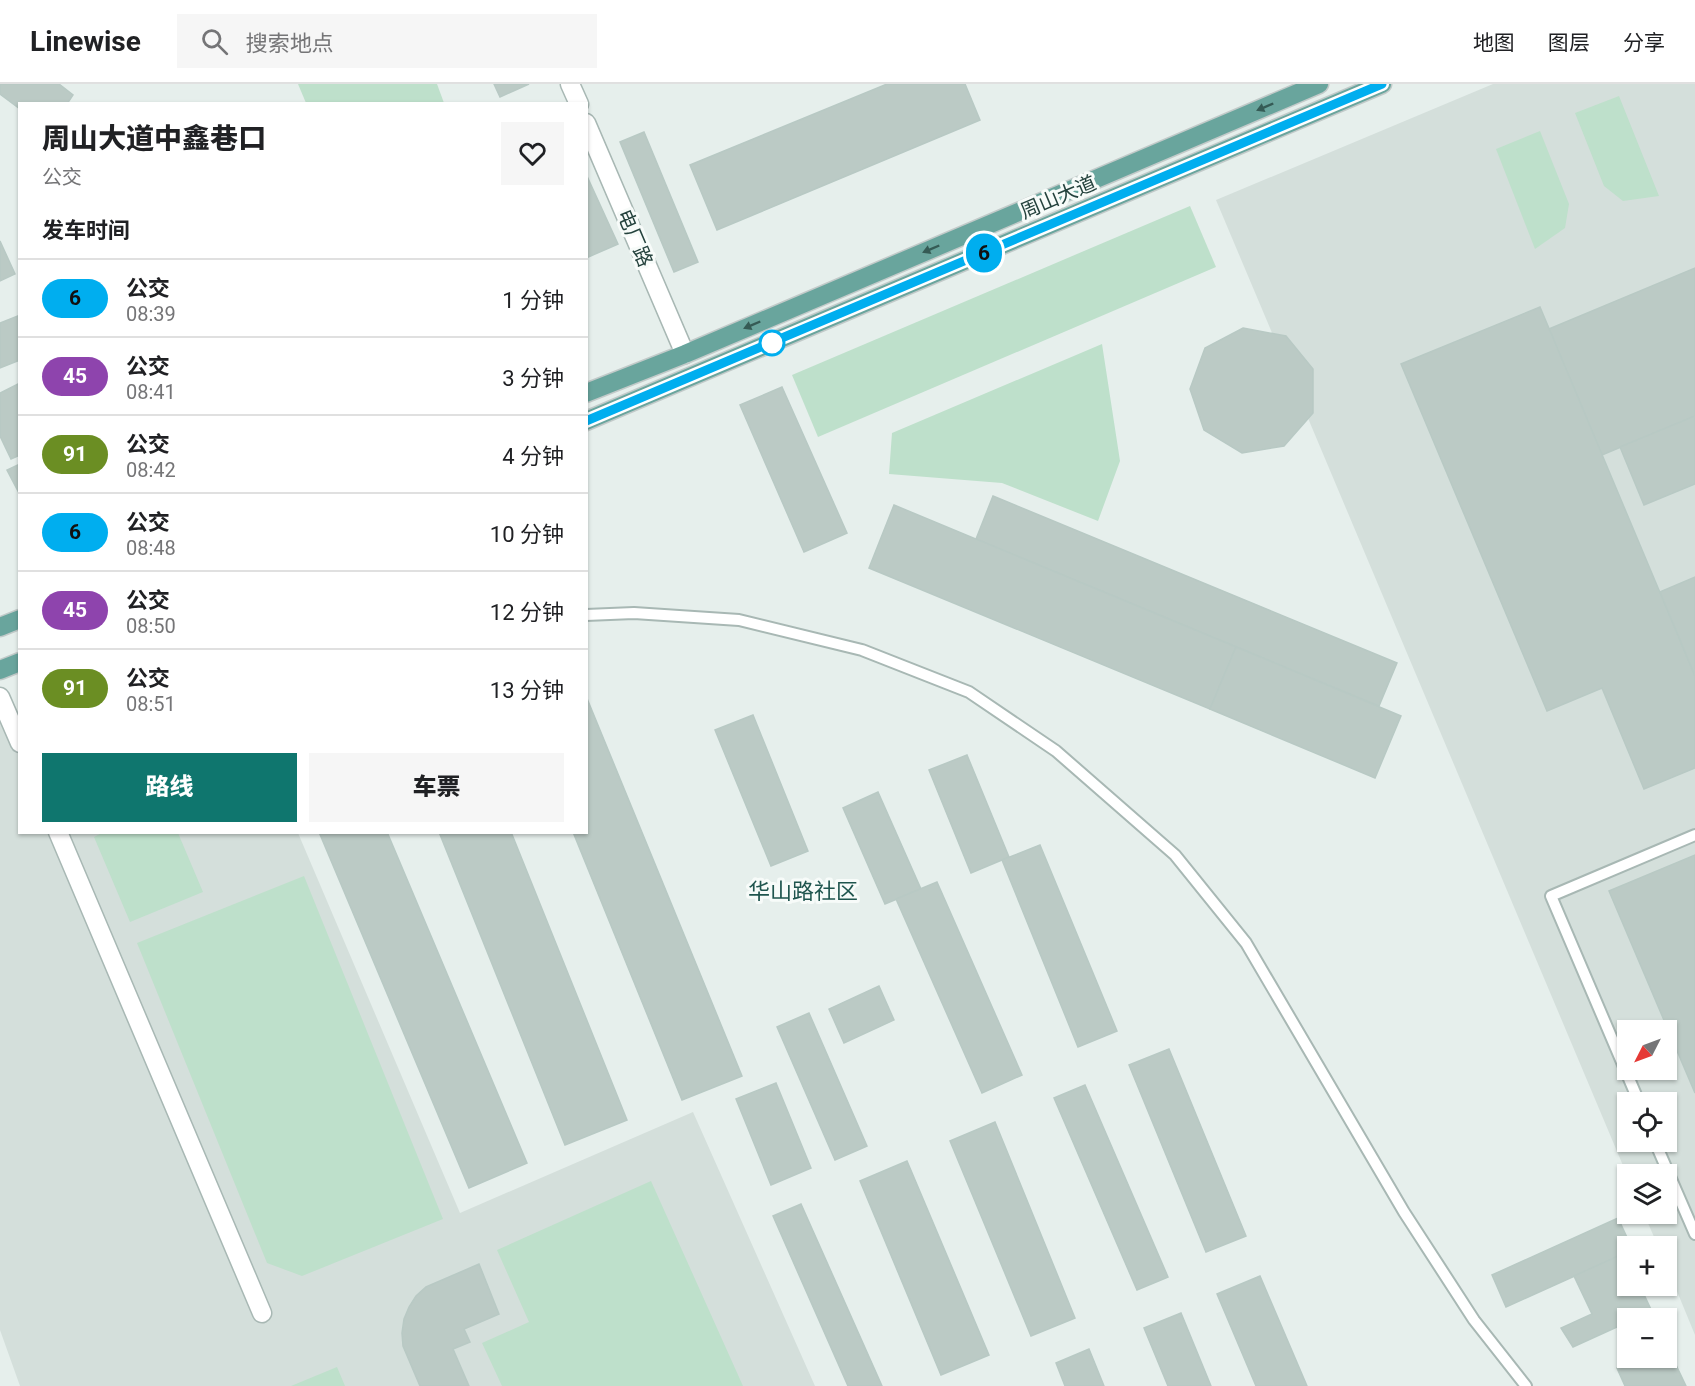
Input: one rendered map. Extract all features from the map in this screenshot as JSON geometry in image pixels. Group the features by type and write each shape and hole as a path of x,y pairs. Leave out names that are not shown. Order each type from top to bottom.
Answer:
{"main road":[{"name":"周山大道","path":"588,392 685,354 1319,84"},
{"name":"周山大道","path":"588,420 1382,84"},
{"path":"0,627 18,620"},
{"path":"0,670 18,663"}],"street":[{"path":"570,84 578,102"},
{"name":"电厂路","path":"588,128 685,354"},
{"path":"0,697 18,738"},
{"path":"59,834 262,1313"}],"lane":[{"path":"588,615 634,613 739,620 862,650 969,692 1056,751 1175,855 1246,944 1404,1212 1474,1320 1526,1386"},
{"path":"1635,1092 1551,896 1695,835"},
{"path":"1660,1152 1695,1234"}],"shaded area":[{"path":"1493,84 1695,84 1695,1335 1677,1291 1677,1236 1654,1236 1648,1224 1677,1224 1677,1164 1622,1164 1617,1152 1677,1152 1677,1092 1617,1092 1617,1151 1216,200"},
{"path":"18,712 18,834 298,834 460,1213 693,1112 815,1386 20,1386 0,1330 0,720"}],"green space":[{"path":"298,84 437,84 444,102 306,102"},
{"path":"1619,96 1659,196 1623,201 1604,186 1575,113"},
{"path":"1540,131 1569,204 1565,228 1535,249 1496,149"},
{"path":"1190,206 1216,267 818,437 792,375"},
{"path":"1102,344 1120,461 1098,521 1002,483 889,474 892,433"},
{"path":"100,834 178,834 203,892 130,922 94,837"},
{"path":"304,876 443,1219 302,1276 267,1263 137,943"},
{"path":"651,1181 743,1386 502,1386 482,1343 529,1322 497,1250"},
{"path":"337,1367 345,1386 291,1386"}],"building":[{"path":"0,84 59,84 73,95 68,102 18,102 18,108 0,94"},
{"path":"494,84 529,84 500,97"},
{"path":"887,84 965,84 980,120 717,230 690,165"},
{"path":"644,132 698,262 674,272 620,142"},
{"path":"588,178 618,244 588,257"},
{"path":"0,241 15,274 0,281"},
{"path":"1695,268 1695,416 1602,455 1549,329"},
{"path":"1540,307 1695,676 1695,768 1644,789 1602,688 1547,711 1401,364"},
{"path":"18,316 18,361 0,368 0,323"},
{"path":"1243,328 1286,336 1313,369 1313,413 1284,446 1242,453 1204,430 1190,389 1205,348"},
{"path":"18,384 18,456 11,459 0,436 0,393"},
{"path":"782,387 847,533 804,552 740,405"},
{"path":"1695,416 1695,484 1644,505 1620,447"},
{"path":"18,465 18,491 7,470"},
{"path":"993,496 1397,663 1379,706 976,539"},
{"path":"894,505 1236,647 1210,709 869,568"},
{"path":"1695,577 1695,676 1660,592"},
{"path":"1236,647 1401,716 1375,778 1210,709"},
{"path":"588,701 742,1076 682,1100 574,834 588,834"},
{"path":"753,715 808,851 771,866 715,730"},
{"path":"967,755 1009,857 971,873 929,770"},
{"path":"878,792 921,889 885,904 843,808"},
{"path":"320,834 388,834 527,1163 469,1188"},
{"path":"440,834 512,834 627,1120 565,1145"},
{"path":"1040,845 1117,1031 1078,1047 1002,860"},
{"path":"1695,855 1695,1093 1677,1051 1677,1020 1664,1020 1609,891"},
{"path":"937,882 1022,1075 982,1093 896,899"},
{"path":"879,986 894,1020 844,1043 829,1009"},
{"path":"809,1013 867,1146 835,1160 777,1027"},
{"path":"1169,1049 1246,1236 1206,1252 1129,1065"},
{"path":"776,1083 811,1168 771,1185 736,1099"},
{"path":"1085,1085 1168,1277 1137,1290 1054,1098"},
{"path":"995,1122 1075,1318 1031,1336 950,1141"},
{"path":"907,1161 989,1355 941,1375 860,1181"},
{"path":"801,1204 882,1386 848,1386 773,1216"},
{"path":"1617,1218 1617,1224 1621,1224 1626,1236 1617,1236 1617,1257 1506,1307 1492,1275"},
{"path":"1617,1257 1617,1296 1645,1296 1650,1308 1617,1308 1617,1327 1573,1347 1561,1328 1592,1314 1574,1276"},
{"path":"479,1264 499,1314 464,1329 470,1342 453,1349 469,1386 420,1386 403,1346 404,1319 409,1307 426,1287"},
{"path":"1260,1276 1307,1386 1256,1386 1217,1294"},
{"path":"1181,1313 1211,1386 1168,1386 1144,1328"},
{"path":"1089,1349 1104,1386 1065,1386 1056,1363"},
{"path":"1677,1367 1686,1386 1625,1386 1617,1368"}],"bus line":[{"name":"6","path":"588,420 1382,84"}],"district":[{"name":"华山路社区","path":"803,891"}]}
